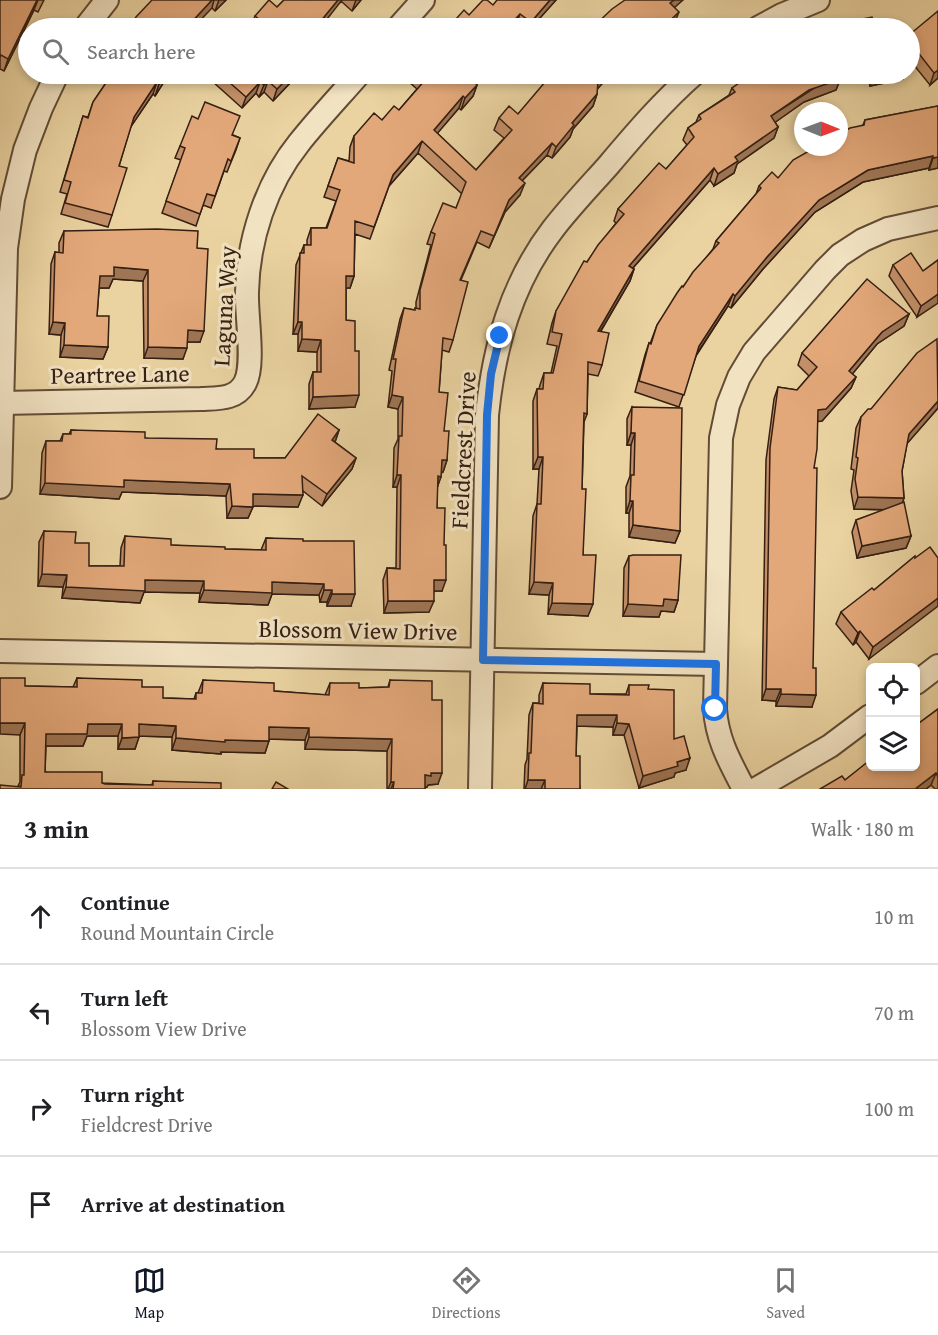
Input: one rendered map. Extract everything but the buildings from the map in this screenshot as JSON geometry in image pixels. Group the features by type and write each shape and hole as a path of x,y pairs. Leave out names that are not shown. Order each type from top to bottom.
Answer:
{"street":[{"path":"93,18 107,0"},
{"path":"407,18 423,0"},
{"path":"776,18 819,0"},
{"path":"0,487 6,248 13,198 26,150 52,84"},
{"name":"Laguna Way","path":"239,393 247,381 249,355 246,293 248,273 254,238 264,204 279,173 298,144 350,84"},
{"name":"Fieldcrest Drive","path":"480,789 487,415 491,374 500,336 530,263 552,229 665,100 683,84"},
{"path":"744,789 722,745 716,725 721,438 728,405 739,377 754,352 840,255 863,240 888,229 938,218"},
{"name":"Peartree Lane","path":"2,403 201,399 224,398 239,393"},
{"name":"Blossom View Drive","path":"0,651 716,664"},
{"path":"920,679 938,666"},
{"path":"756,789 831,746 869,717"}],"route":[{"path":"500,336 491,374 487,415 483,660 716,664 715,709"}]}
